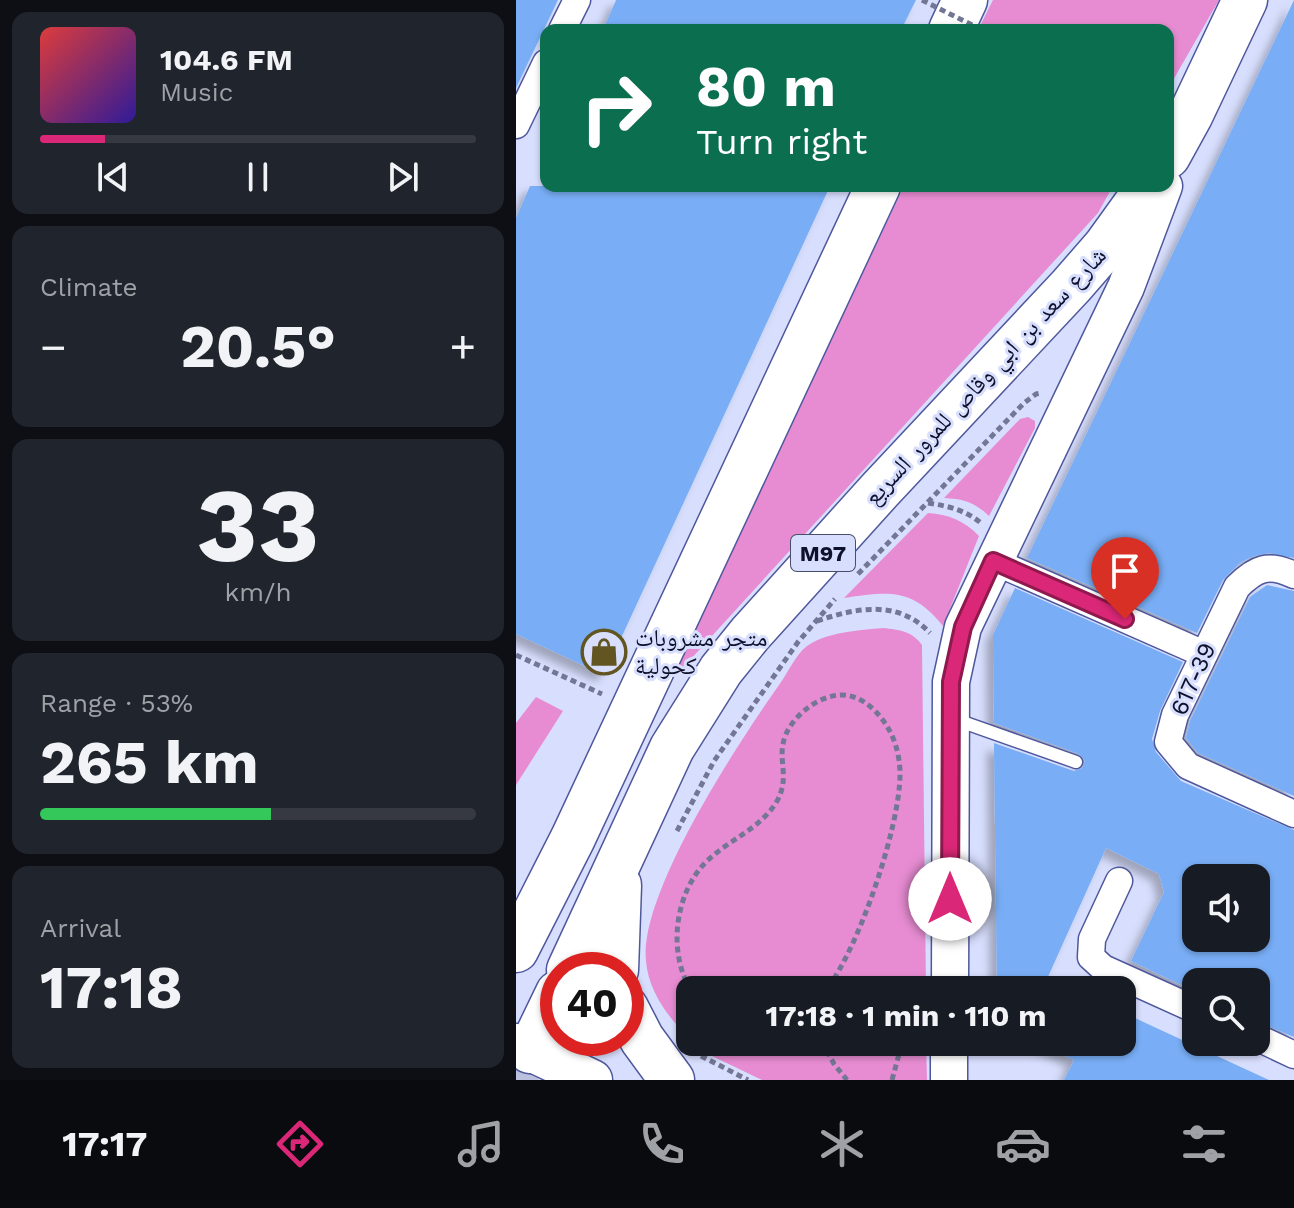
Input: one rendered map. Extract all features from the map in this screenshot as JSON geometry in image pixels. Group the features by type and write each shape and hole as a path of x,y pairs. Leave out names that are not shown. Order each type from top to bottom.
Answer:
{"highway":[{"path":"954,24 965,0"},
{"path":"1174,145 1245,0"},
{"path":"516,950 573,838 875,192"},
{"name":"شارع سعد بن ابي وقاص للمرور السريع","path":"578,952 672,748 721,670 880,490 1071,286 1105,247 1145,192"},
{"path":"516,877 573,838"},
{"path":"617,952 620,862"},
{"path":"523,1055 540,1025"},
{"path":"644,1040 684,1066"}],"main road":[{"path":"523,1055 592,1080"}],"street":[{"path":"565,24 577,0"},
{"path":"516,125 540,75"},
{"path":"1174,160 1190,116"},
{"path":"950,976 951,682 963,627 991,545 1126,287 1162,192"},
{"path":"991,545 1204,654"},
{"name":"617-39","path":"1294,575 1280,568 1253,571 1237,587 1175,715 1168,742 1188,766 1294,814"},
{"path":"1119,881 1092,939 1091,957 1103,968 1182,1004"},
{"path":"1270,1044 1294,1055"},
{"path":"949,1056 949,1080"}],"lane":[{"path":"950,717 1076,762"}],"path":[{"path":"922,0 970,24"},
{"path":"849,582 1024,403 1036,394 1049,392"},
{"path":"927,503 950,506 971,515 991,545"},
{"path":"674,836 714,761 816,621 841,592"},
{"path":"816,621 843,612 874,607 899,612 927,629 933,638"},
{"path":"516,655 633,709"},
{"path":"685,976 679,963 676,936 691,881 706,862 764,819 778,798 785,772 783,743 795,718 817,703 840,695 863,700 879,715 894,736 900,771 898,808 887,852 836,976"},
{"path":"831,1056 847,1080"},
{"path":"892,1080 899,1056"},
{"path":"684,1066 707,1061 748,1080"}],"shaded area":[{"path":"993,0 1219,0 1174,79 1174,24 981,24"},
{"path":"901,192 1110,192 1098,213 669,683"},
{"path":"1028,417 1035,421 1035,428 989,516 968,502 944,498 1020,419"},
{"path":"928,513 956,519 979,536 943,626 921,605 899,595 844,598"},
{"path":"883,628 900,631 910,634 922,645 926,976 676,976 676,1023 661,1004 651,983 646,961 648,932 674,859 717,779 795,659 815,641 854,631"},
{"path":"536,697 563,711 516,785 516,723"},
{"path":"712,1056 926,1056 927,1080 762,1080"}],"building":[{"path":"516,0 558,0 547,24 540,24 540,38 516,88"},
{"path":"616,0 916,0 904,24 606,24"},
{"path":"1294,0 1294,558 1268,553 1240,563 1223,580 1197,633 1027,558"},
{"path":"530,186 540,186 540,192 827,192 604,675 516,634 516,218"},
{"path":"1267,585 1294,591 1294,796 1198,753 1186,738 1190,721 1250,597"},
{"path":"1015,588 1183,662 1160,711 1152,739 1156,752 1181,781 1294,830 1294,1037 1270,1027 1270,968 1182,968 1182,985 1131,961 1164,892 1159,874 1106,848 1048,976 997,976 994,743 1074,771 1082,768 1085,761 1079,754 994,723 993,635"},
{"path":"1136,1018 1182,1040 1182,1056 1217,1056 1269,1080 1064,1080 1074,1060 1066,1056 1136,1056"}],"tunnel":[{"path":"516,1080 521,1070"}],"place":[{"name":"متجر مشروبات كحولية","path":"604,652"}],"route":[{"path":"950,899 951,682 963,627 993,561 1125,619"}]}
